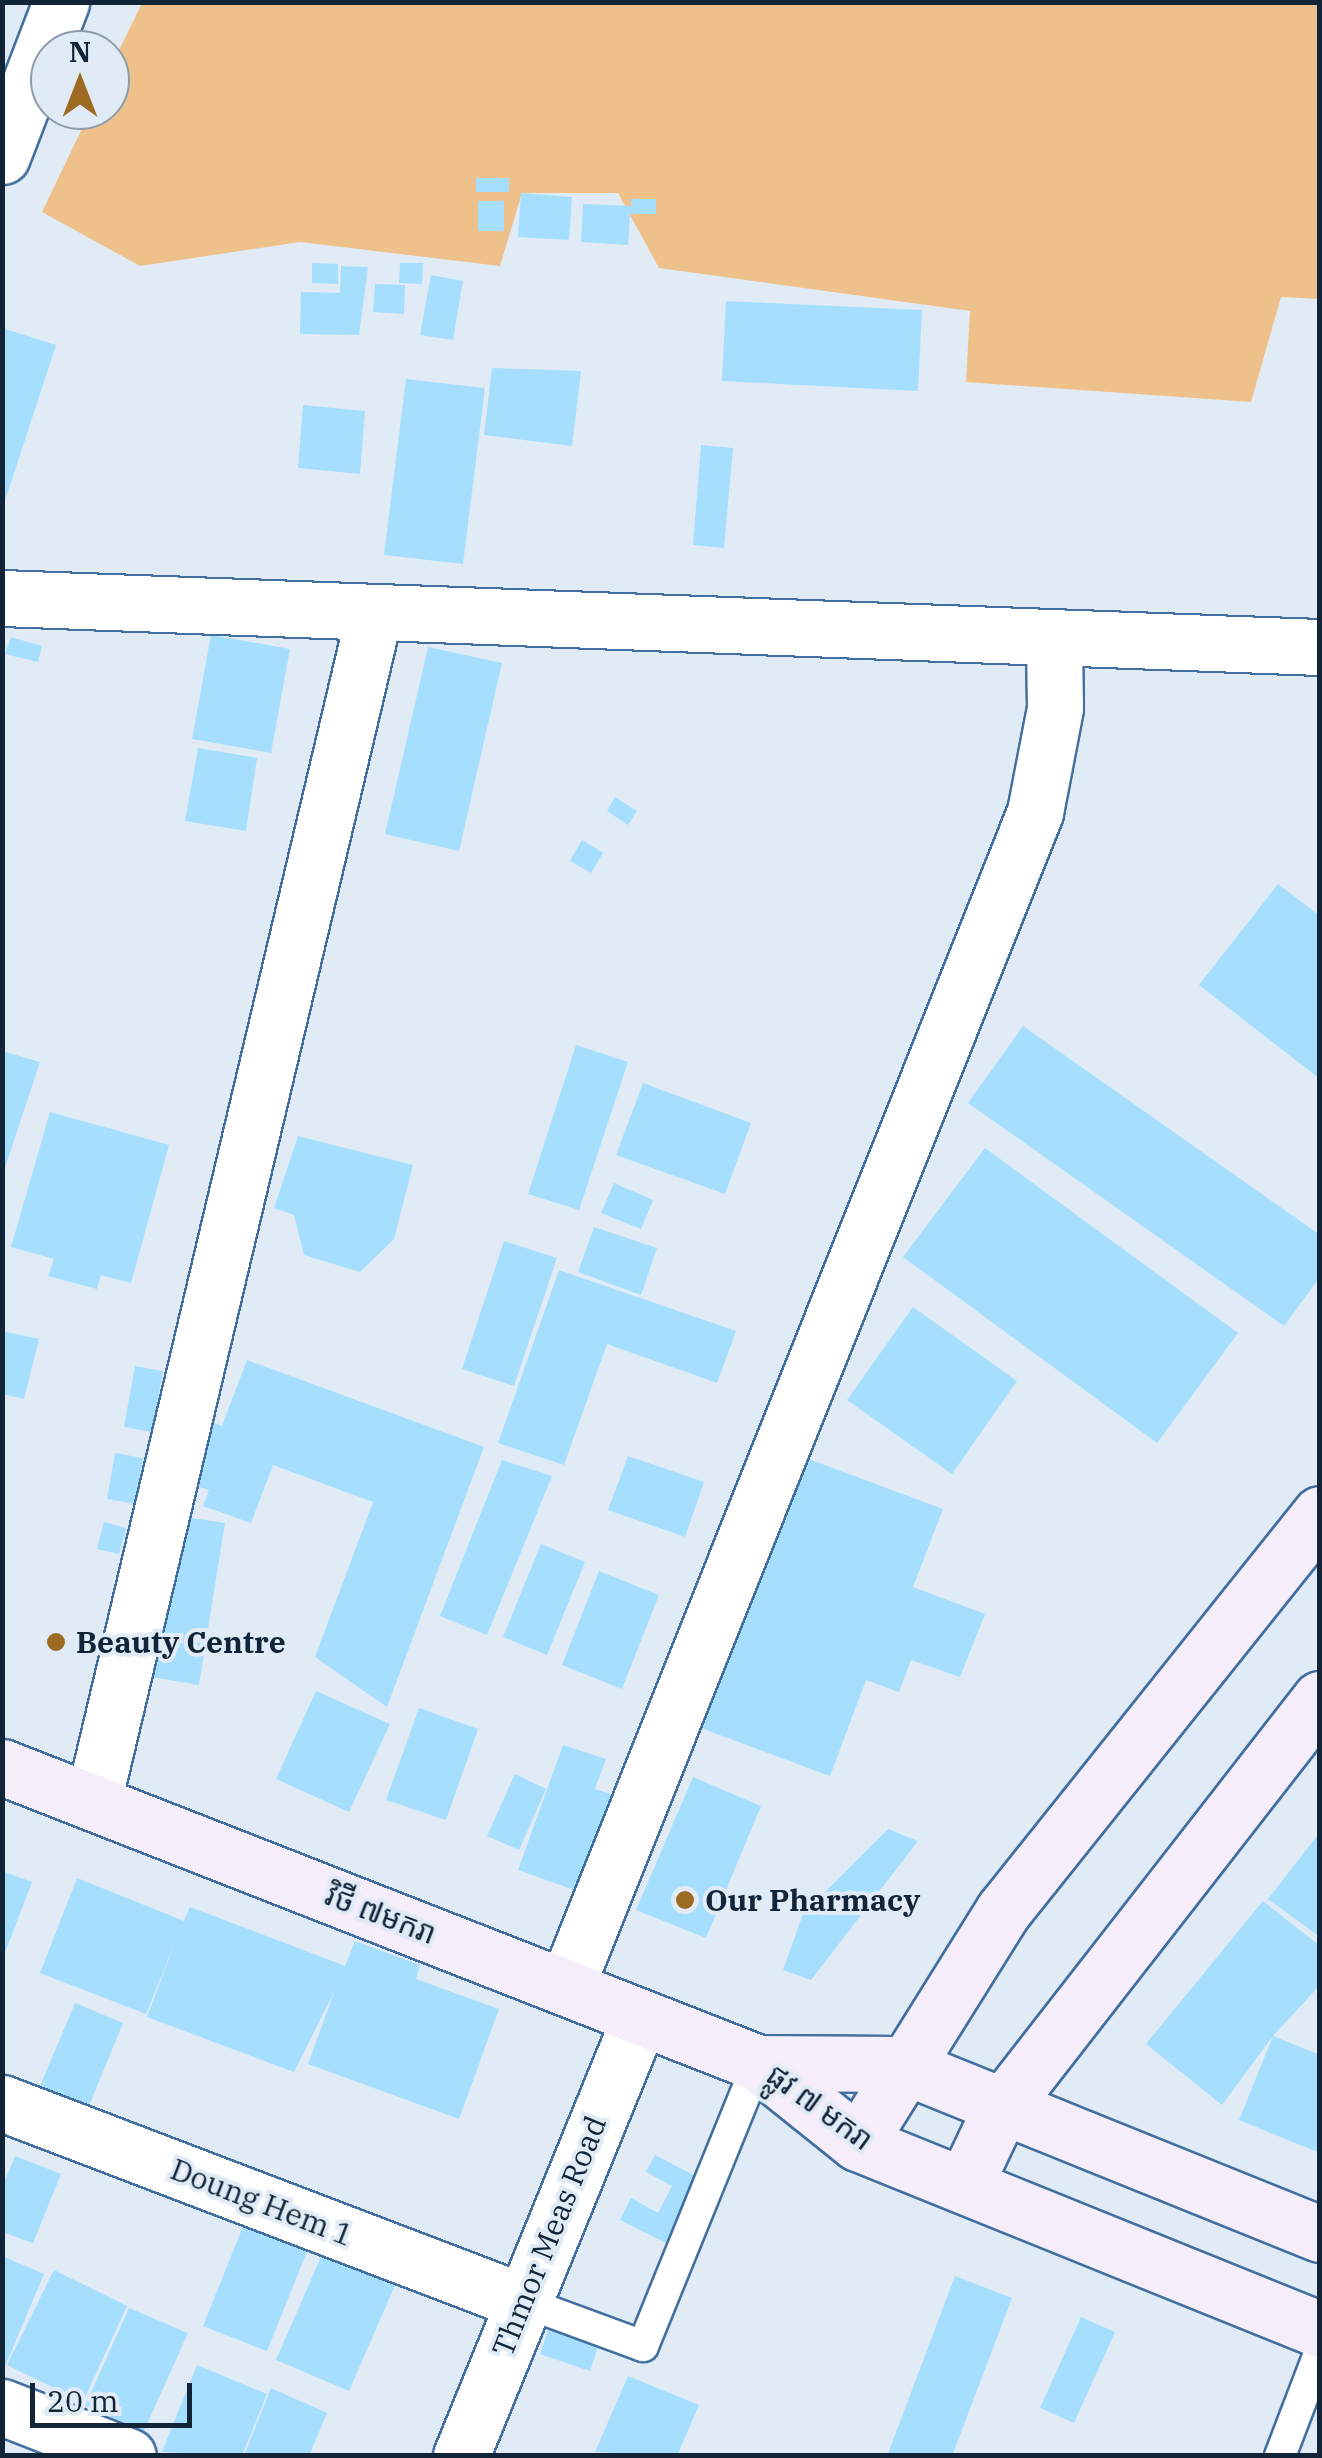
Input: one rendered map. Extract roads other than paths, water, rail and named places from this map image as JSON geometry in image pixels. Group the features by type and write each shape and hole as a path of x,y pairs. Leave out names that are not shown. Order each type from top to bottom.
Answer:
{"main road":[{"path":"858,2143 899,2064 1003,1910 1320,1514"},
{"path":"965,2184 1000,2110 1320,1699"},
{"name":"វិថី ៧មករា","path":"2,1767 758,2063"},
{"name":"ផ្លូវ ៧ មករា","path":"758,2063 899,2064 1000,2110 1320,2234"},
{"name":"ផ្លូវ ៧ មករា","path":"758,2063 858,2143 1320,2330"}],"street":[{"path":"2,156 61,2"},
{"path":"2,598 373,618 1054,642 1320,647"},
{"path":"93,1802 373,618"},
{"path":"566,1987 1035,812 1055,708 1054,642"},
{"name":"Thmor Meas Road","path":"461,2456 640,2017"},
{"name":"Doung Hem 1","path":"2,2104 522,2301"},
{"path":"2,2407 128,2456"}],"lane":[{"path":"522,2301 642,2346 758,2063"},
{"path":"1280,2456 1320,2351"}],"place":[{"name":"Beauty Centre","path":"56,1642"},
{"name":"Our Pharmacy","path":"685,1900"}]}
